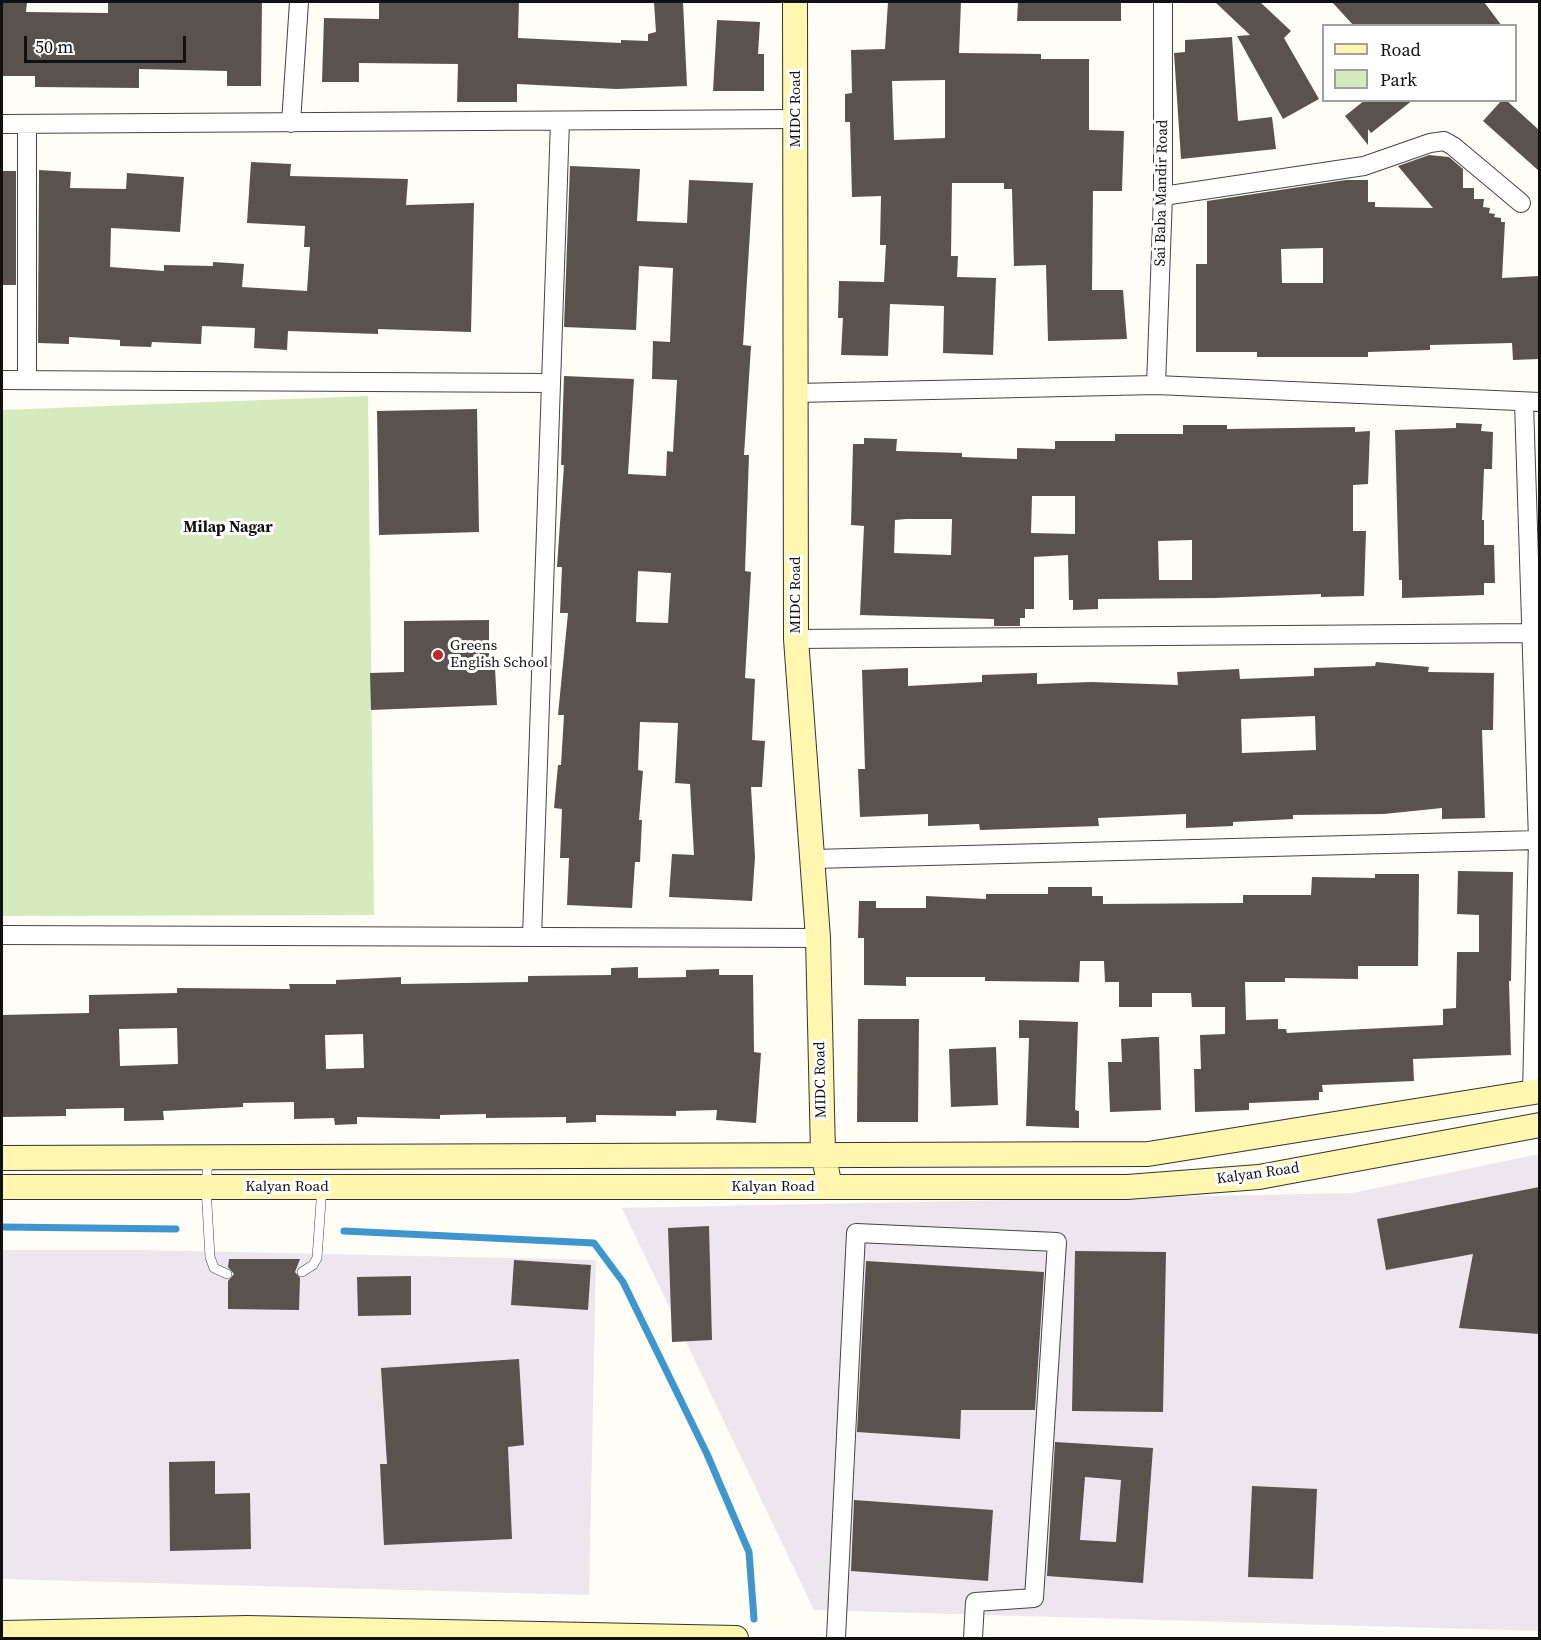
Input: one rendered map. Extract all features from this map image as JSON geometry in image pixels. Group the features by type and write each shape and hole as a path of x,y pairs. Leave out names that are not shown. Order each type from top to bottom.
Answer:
{"main road":[{"name":"MIDC Road","path":"795,2 796,639 814,859 823,1153 830,1187"},
{"name":"Kalyan Road","path":"2,1158 823,1153 1148,1154 1536,1092"},
{"name":"Kalyan Road","path":"2,1187 1127,1187 1259,1177 1539,1125"},
{"path":"1059,1188 1060,1153"},
{"path":"2,1633 247,1628 435,1635 736,1638"}],"street":[{"path":"291,123 299,2"},
{"name":"Sai Baba Mandir Road","path":"1156,385 1163,195 1163,2"},
{"path":"2,124 796,119"},
{"path":"532,937 560,121"},
{"path":"27,124 27,380"},
{"path":"1163,195 1364,166 1430,143 1444,141 1521,203"},
{"path":"2,380 551,383"},
{"path":"796,393 1156,385 1532,403 1532,633 1538,840 1536,1092"},
{"path":"796,639 1532,633"},
{"path":"814,859 1538,840"},
{"path":"2,935 818,938"},
{"path":"836,1638 856,1233 1057,1242 1034,1598 975,1602 973,1638"}],"lane":[{"path":"208,1157 206,1187 210,1257 214,1268 227,1274"},
{"path":"302,1272 313,1265 317,1258 322,1187"}],"shaded area":[{"path":"1539,1154 1539,1631 814,1610 622,1208 1353,1193"},
{"path":"2,1250 145,1250 596,1260 589,1595 2,1579"}],"green space":[{"path":"368,396 374,915 2,916 2,410"}],"building":[{"path":"2,2 27,2 26,12 108,13 108,2 262,2 261,86 227,86 227,71 139,69 139,88 35,87 35,76 2,76"},
{"path":"379,2 519,2 518,38 621,43 621,40 648,41 648,34 656,32 654,2 683,2 687,86 616,89 517,84 517,102 457,102 458,64 359,63 359,82 322,82 324,18 379,19"},
{"path":"888,2 961,2 959,53 1041,54 1041,59 1089,59 1089,130 1124,131 1122,191 1093,191 1092,290 1123,290 1127,339 1048,341 1046,265 1014,266 1012,189 1004,189 1004,183 952,183 951,256 958,256 957,277 996,278 993,355 943,353 944,306 890,304 888,356 841,355 843,318 838,318 839,281 884,282 886,245 880,245 881,196 852,197 850,122 845,122 845,94 852,93 851,50 885,49","holes":["945,80 945,138 894,140 892,81"]},
{"path":"1018,2 1121,2 1121,21 1017,21"},
{"path":"1215,2 1260,2 1291,31 1284,38 1319,99 1283,119 1237,36 1250,35"},
{"path":"1332,2 1484,2 1500,24 1352,24"},
{"path":"717,20 760,22 758,54 764,54 764,91 713,91"},
{"path":"1232,37 1238,121 1272,117 1276,149 1181,159 1174,53 1185,52 1185,40"},
{"path":"1362,102 1410,102 1371,133 1368,129 1368,145 1345,116"},
{"path":"1500,102 1508,102 1539,130 1539,171 1483,121"},
{"path":"1429,155 1449,157 1463,169 1463,188 1474,188 1474,199 1484,199 1483,207 1490,208 1489,213 1495,214 1494,217 1501,218 1501,222 1505,222 1502,278 1539,276 1539,359 1513,360 1512,343 1430,345 1430,350 1368,352 1368,357 1257,357 1257,352 1196,352 1196,264 1207,264 1207,201 1346,180 1368,180 1368,202 1375,202 1375,207 1433,208 1398,166","holes":["1323,248 1323,283 1282,283 1281,249"]},
{"path":"251,162 291,164 290,176 408,179 406,205 474,203 471,332 378,329 378,334 288,331 287,350 254,348 255,328 202,326 201,344 152,342 151,347 120,346 120,340 69,337 69,344 38,343 39,170 71,172 70,188 126,189 127,173 184,177 180,232 111,228 110,267 164,271 164,265 213,266 213,262 244,264 242,287 307,291 310,247 304,247 305,226 247,223"},
{"path":"570,166 640,169 637,221 687,223 689,180 753,183 743,345 751,346 744,455 749,455 745,571 751,572 745,678 755,679 752,740 765,741 762,787 751,787 755,857 752,901 669,897 672,854 694,855 690,784 675,783 678,723 640,722 638,770 643,771 639,820 642,820 640,862 635,862 632,908 567,905 569,858 560,858 562,809 554,808 558,765 561,765 564,715 558,715 568,613 560,613 562,567 557,567 564,465 561,465 564,376 634,379 628,474 666,476 667,451 673,452 677,380 652,379 653,341 670,342 673,268 639,266 636,330 564,327","holes":["638,571 671,573 668,623 636,622"]},
{"path":"2,171 16,171 16,285 2,285"},
{"path":"477,409 479,532 379,535 377,411"},
{"path":"1456,423 1482,424 1481,431 1493,432 1492,469 1484,469 1482,520 1484,520 1484,545 1494,545 1495,583 1484,583 1484,595 1402,598 1402,580 1399,580 1395,430 1456,428"},
{"path":"1183,425 1227,425 1227,429 1355,427 1355,432 1370,431 1368,484 1353,485 1353,531 1366,531 1364,596 1321,597 1321,594 1098,599 1098,609 1073,610 1073,600 1069,600 1068,555 1034,557 1034,609 1025,609 1025,618 1020,618 1020,626 994,626 994,619 860,615 864,526 851,525 853,444 864,444 864,438 897,439 896,451 962,453 962,457 1017,459 1017,448 1055,449 1055,441 1115,441 1115,434 1183,434","holes":["1032,496 1075,496 1075,534 1031,533","952,519 951,555 894,553 895,520","1192,540 1192,580 1159,580 1158,541"]},
{"path":"489,620 489,668 495,668 497,705 371,710 370,673 404,672 404,621"},
{"path":"1376,662 1429,667 1428,672 1494,673 1493,730 1482,730 1485,818 1442,819 1442,808 1384,814 1293,815 1293,819 1233,822 1233,826 1186,828 1186,814 1098,818 1099,826 980,830 979,824 928,826 928,814 860,817 858,769 865,769 862,670 908,668 908,686 982,682 982,675 1037,673 1037,684 1091,682 1178,685 1177,672 1239,669 1240,679 1314,676 1314,668 1375,666","holes":["1315,716 1316,750 1242,753 1241,719"]},
{"path":"1458,871 1513,872 1511,981 1509,981 1511,1055 1413,1059 1414,1081 1322,1085 1323,1092 1319,1092 1319,1100 1249,1103 1249,1110 1195,1112 1194,1069 1201,1069 1200,1035 1225,1034 1225,1007 1192,1007 1191,993 1152,993 1152,1007 1119,1007 1119,982 1105,982 1104,961 1080,961 1079,982 985,981 985,977 906,977 906,986 864,985 864,938 858,938 859,901 876,901 876,908 926,908 926,896 986,899 986,894 1048,894 1048,887 1092,887 1092,896 1103,896 1103,904 1243,903 1243,895 1311,895 1312,877 1375,878 1375,874 1419,874 1418,966 1358,966 1358,979 1285,978 1285,982 1245,982 1246,1020 1278,1019 1278,1029 1286,1029 1287,1033 1443,1025 1443,1009 1456,1008 1457,952 1479,952 1479,915 1457,914"},
{"path":"638,967 638,978 686,977 686,970 719,969 719,975 753,975 754,1052 761,1053 756,1123 716,1120 717,1110 676,1111 676,1116 596,1115 596,1122 566,1123 566,1117 486,1118 486,1114 440,1115 440,1119 357,1117 357,1124 335,1125 334,1118 294,1119 294,1102 243,1103 243,1107 163,1111 164,1120 124,1121 124,1108 66,1109 66,1116 2,1117 2,1015 89,1013 89,995 177,993 177,988 290,989 289,984 336,984 336,980 401,977 401,984 528,982 528,976 611,975 611,968","holes":["177,1028 178,1064 120,1066 119,1029","363,1034 364,1068 326,1069 325,1035"]},
{"path":"858,1019 919,1019 918,1122 857,1122"},
{"path":"1019,1020 1078,1022 1075,1110 1079,1111 1079,1128 1026,1126 1029,1038 1019,1038"},
{"path":"1159,1037 1161,1110 1110,1112 1108,1062 1122,1062 1121,1039"},
{"path":"996,1047 998,1105 951,1107 949,1049"},
{"path":"1539,1187 1539,1334 1459,1328 1473,1254 1386,1270 1377,1219"},
{"path":"709,1226 712,1340 672,1342 668,1228"},
{"path":"1075,1251 1166,1252 1163,1412 1072,1411"},
{"path":"229,1259 300,1259 295,1272 300,1278 299,1310 228,1309 228,1281 234,1274 228,1267"},
{"path":"514,1260 591,1265 588,1310 511,1305"},
{"path":"866,1261 1044,1272 1035,1410 961,1410 960,1439 857,1432"},
{"path":"411,1276 411,1315 358,1316 357,1277"},
{"path":"519,1359 524,1445 508,1447 512,1539 384,1545 380,1464 387,1464 381,1368"},
{"path":"1055,1442 1153,1448 1143,1583 1047,1576","holes":["1085,1477 1121,1480 1116,1542 1080,1540"]},
{"path":"215,1461 215,1494 250,1493 251,1549 170,1551 169,1462"},
{"path":"1252,1486 1317,1489 1313,1579 1248,1577"},
{"path":"854,1500 993,1510 988,1581 851,1571"}],"waterway":[{"path":"2,1227 176,1229"},
{"path":"344,1231 594,1243 623,1282 707,1454 749,1552 754,1619"}],"place":[{"name":"Greens English School","path":"438,655"}],"district":[{"name":"Milap Nagar","path":"228,528"}]}
